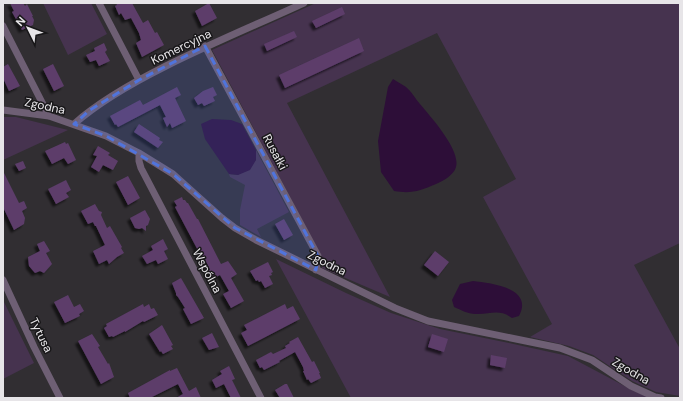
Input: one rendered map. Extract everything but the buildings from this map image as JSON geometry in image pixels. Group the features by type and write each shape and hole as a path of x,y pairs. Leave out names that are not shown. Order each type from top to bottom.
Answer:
{"street":[{"path":"99,3 139,80"},
{"name":"Komercyjna","path":"74,124 90,110 139,80 205,46 304,3"},
{"path":"3,26 49,116"},
{"name":"Rusałki","path":"205,46 318,256 316,270"},
{"name":"Zgodna","path":"3,110 49,116 106,136 139,153 173,174 235,228 256,240 395,308 428,320 560,348 592,360 631,386 655,397 661,398"},
{"name":"Wspólna","path":"139,153 141,168 261,398"},
{"name":"Tytusa","path":"3,280 5,288 60,398"}],"highlighted area":[{"path":"205,46 318,256 316,270 235,228 173,174 106,136 74,124 90,110 139,80"}],"shaded area":[{"path":"43,3 91,3 107,34 68,55"},
{"path":"316,3 680,3 680,243 634,265 680,349 680,396 656,392 632,381 593,355 569,346 530,337 552,324 483,197 516,179 437,33 287,103 390,297 322,268 322,257 212,50"},
{"path":"393,79 408,89 444,134 454,152 456,160 455,170 448,177 436,184 415,191 394,191 381,172 378,141 388,87"},
{"path":"3,117 16,117 68,130 3,160"},
{"path":"212,119 231,120 242,124 256,150 256,160 250,170 238,175 229,174 205,139 201,124"},
{"path":"256,150 289,212 257,229 261,237 240,225 240,210 245,185 230,177 229,174 238,175 256,160"},
{"path":"276,259 391,313 440,329 568,356 634,391 651,398 351,398"},
{"path":"473,281 490,283 516,293 521,299 522,307 519,316 512,318 502,313 472,314 454,307 452,300 460,284"},
{"path":"3,300 34,363 3,379"}]}
